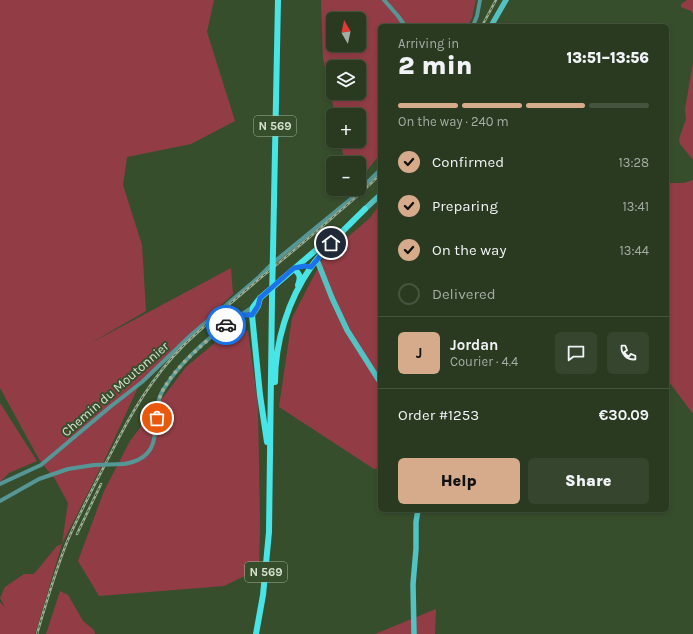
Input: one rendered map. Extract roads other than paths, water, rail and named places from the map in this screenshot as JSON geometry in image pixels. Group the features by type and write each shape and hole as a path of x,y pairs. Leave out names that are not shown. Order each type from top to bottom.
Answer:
{"main road":[{"name":"N 569","path":"256,634 267,564 269,525 269,451 271,409 270,370 278,0"},
{"path":"252,315 253,307 260,298 365,209"},
{"path":"287,314 311,267 331,243 365,209"},
{"path":"307,257 317,260"},
{"path":"307,257 311,267"},
{"path":"294,268 305,266 311,267"},
{"path":"271,409 274,397 277,354 289,304 300,279 299,273 294,268"},
{"path":"252,315 258,306 260,298"},
{"name":"N 569","path":"252,315 260,395 266,440 269,451"}],"street":[{"path":"384,0 404,24"},
{"path":"474,24 480,0"},
{"path":"492,24 506,0"},
{"name":"Chemin du Moutonnier","path":"0,484 41,465 142,382 191,335 259,277 274,262 352,198 378,172"},
{"path":"365,209 378,197"},
{"path":"317,260 347,330 378,379"},
{"path":"311,267 323,274"},
{"path":"0,501 39,479 68,469 94,465 124,464 135,462 146,455 152,446 156,431 158,405 162,391 176,372 197,350 240,315 253,307"},
{"path":"240,315 252,315"},
{"path":"414,634 413,584 418,512"}],"railway":[{"path":"483,24 496,0"},
{"path":"37,634 55,576 72,531 126,425 152,383 172,357 202,328 369,186 378,176"},
{"path":"77,534 101,484"}]}
